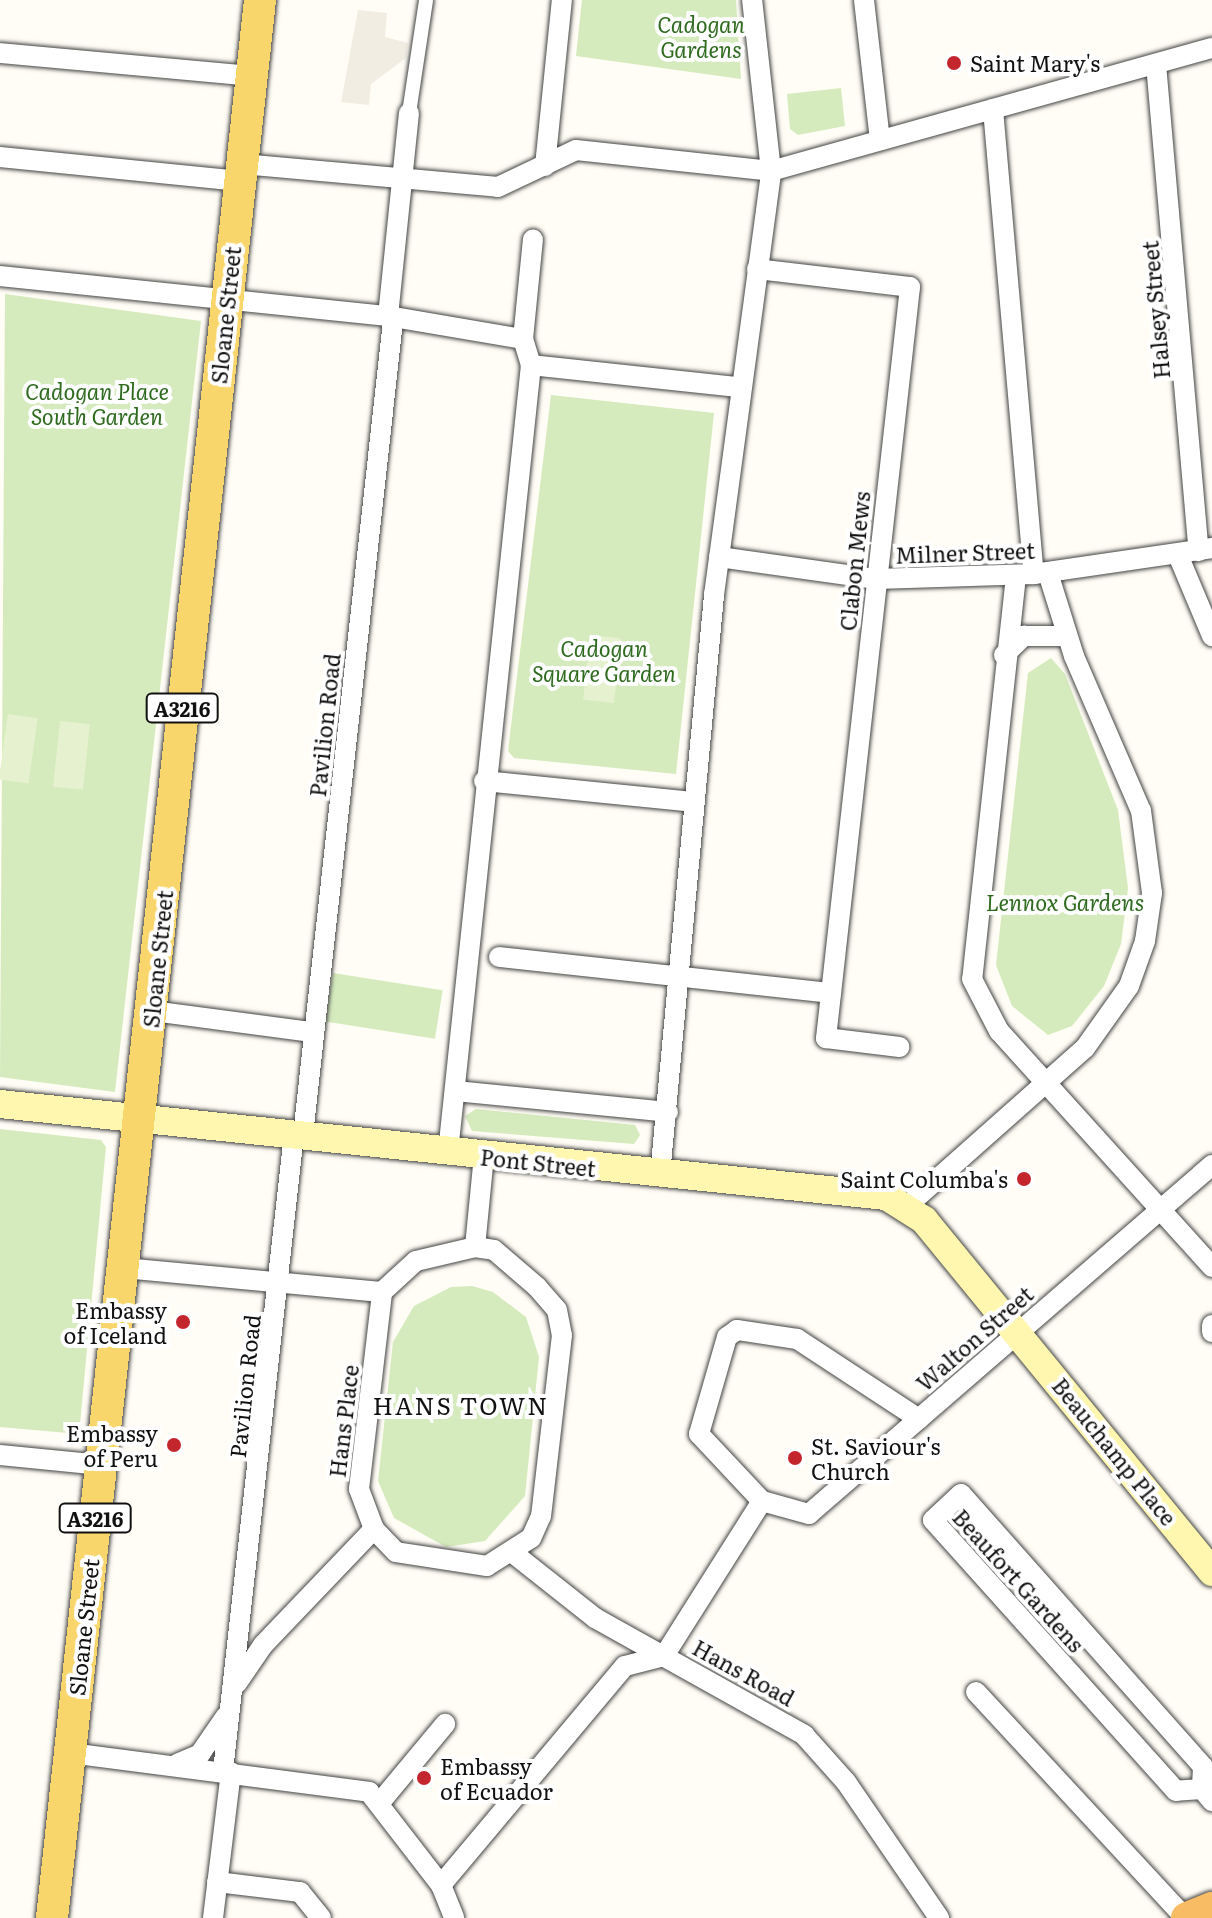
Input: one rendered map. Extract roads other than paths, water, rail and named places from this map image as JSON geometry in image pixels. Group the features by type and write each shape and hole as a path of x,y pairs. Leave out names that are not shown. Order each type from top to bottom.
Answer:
{"highway":[{"path":"1186,1918 1212,1908"}],"main road":[{"name":"Sloane Street","path":"52,1918 260,0"},
{"name":"Pont Street","path":"0,1104 660,1175 886,1196 908,1205"},
{"path":"908,1205 1016,1332"},
{"name":"Beauchamp Place","path":"1016,1332 1212,1572"}],"street":[{"name":"Pavilion Road","path":"227,1772 232,1698 277,1282 312,1032 391,319 401,178 426,0"},
{"path":"545,166 562,0"},
{"path":"660,1175 668,1112 676,975 719,557 738,387 771,171 752,0"},
{"path":"864,0 880,140"},
{"path":"0,157 241,173 401,178 498,187 585,150 771,171 1212,48"},
{"path":"0,53 252,76"},
{"name":"Halsey Street","path":"1156,64 1206,550"},
{"path":"908,1205 1045,1077 1085,1048 1129,986 1152,893 1141,811 1067,636 1033,575 993,109"},
{"path":"448,1152 484,781 531,365 523,339 533,239"},
{"name":"Clabon Mews","path":"757,269 910,287 826,1038 899,1047"},
{"path":"0,276 227,298 523,339"},
{"path":"531,365 738,387"},
{"name":"Milner Street","path":"719,557 876,579 1033,575 1206,550"},
{"path":"1178,555 1212,636"},
{"path":"1033,575 1004,655 971,974 999,1031 1163,1206 1212,1267"},
{"path":"1004,655 1024,636 1067,636"},
{"path":"484,781 693,802"},
{"path":"499,957 831,993"},
{"path":"152,1011 312,1032"},
{"path":"455,1091 668,1112"},
{"path":"475,1247 484,1156"},
{"name":"Walton Street","path":"762,1501 799,1517 809,1514 1212,1165"},
{"path":"123,1268 382,1292 416,1261 475,1247 494,1250 537,1287 557,1310 562,1335 541,1516 513,1553"},
{"name":"Hans Place","path":"382,1292 359,1489 374,1529 408,1557 487,1566 513,1553"},
{"path":"1212,1325 1212,1332"},
{"path":"441,1885 625,1666 664,1656 762,1501 699,1434 727,1337 737,1330 797,1339 919,1419"},
{"path":"0,1455 102,1465"},
{"name":"Beaufort Gardens","path":"961,1494 1203,1767 1207,1795 1176,1791 933,1520 961,1494"},
{"path":"173,1765 200,1754 263,1645 374,1529"},
{"name":"Hans Road","path":"513,1553 568,1601 804,1735 846,1782 939,1918"},
{"path":"976,1692 1186,1918"},
{"path":"382,1800 445,1724"},
{"path":"70,1753 369,1792 382,1800 441,1885 454,1915"},
{"path":"213,1918 227,1772"},
{"path":"217,1882 300,1892 321,1918"}],"place":[{"name":"Saint Mary's","path":"954,63"},
{"name":"Saint Columba's","path":"1024,1179"},
{"name":"Embassy of Iceland","path":"183,1322"},
{"name":"Embassy of Peru","path":"174,1445"},
{"name":"St. Saviour's Church","path":"795,1458"},
{"name":"Embassy of Ecuador","path":"424,1778"}],"district":[{"name":"HANS TOWN","path":"461,1405"}],"park label":[{"name":"Cadogan Gardens","path":"701,36"},
{"name":"Cadogan Place South Garden","path":"97,402"},
{"name":"Cadogan Square Garden","path":"604,660"},
{"name":"Lennox Gardens","path":"1065,902"}]}
